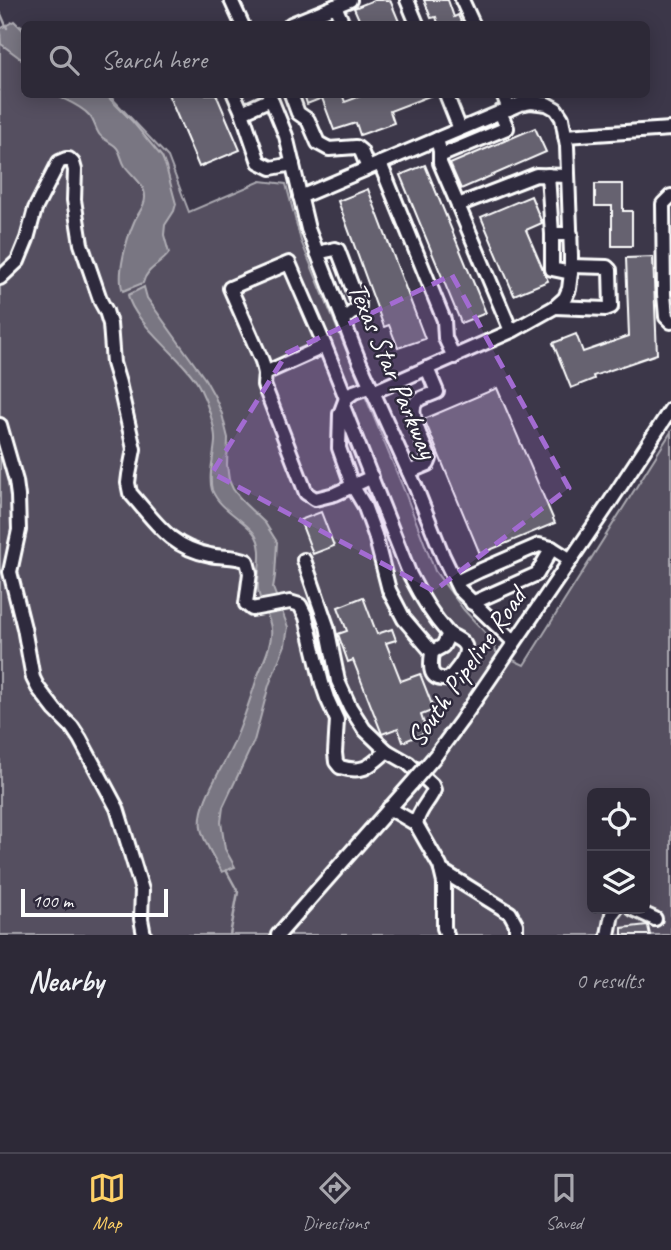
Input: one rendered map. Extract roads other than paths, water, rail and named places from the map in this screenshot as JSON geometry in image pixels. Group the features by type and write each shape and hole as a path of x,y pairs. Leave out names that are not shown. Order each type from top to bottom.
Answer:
{"street":[{"path":"230,0 240,21"},
{"path":"298,21 350,0"},
{"path":"407,0 416,21"},
{"path":"462,0 472,21"},
{"path":"335,6 342,21"},
{"path":"236,98 259,162 271,168 292,164"},
{"path":"242,112 268,98"},
{"name":"Texas Star Parkway","path":"270,98 286,136 308,229 317,253 372,389 459,589 514,642"},
{"path":"292,98 298,113 308,120 318,143 329,149 356,147 374,165 444,320 445,338 454,357"},
{"path":"448,98 460,129"},
{"path":"440,156 507,128 503,98"},
{"path":"300,197 520,104 547,104 556,109 562,118 568,176 571,270 565,298 555,307 511,331 454,357 372,389 354,392 344,402 340,414 339,448 352,485 364,505 375,535 387,584 404,620 432,652"},
{"path":"565,136 671,130"},
{"path":"438,139 440,163 511,331"},
{"path":"0,278 18,261 35,209 59,162 69,159 75,170 74,200 81,244 110,324 113,363 134,449 128,483 130,492 171,540 197,552 212,556 240,557 247,561 250,573 246,604 252,609 290,602 300,605 306,617 322,683 337,720 335,753 340,768 366,769 387,751"},
{"path":"458,205 536,175 568,176"},
{"path":"548,175 552,269 607,267 610,270 611,307 555,307"},
{"path":"671,196 663,204 664,294 666,317 671,322"},
{"path":"552,234 570,234"},
{"path":"317,253 338,250 359,304 359,307 343,320"},
{"path":"372,477 335,494 315,499 306,492 264,385 262,361 230,288 289,263 326,346 344,402 410,575 422,599 449,634 466,647 459,667 449,679 442,680 432,673 429,667 432,652"},
{"path":"265,373 326,346"},
{"path":"409,472 429,464 430,459 413,417 413,408 418,401 438,392 427,368"},
{"name":"South Pipeline Road","path":"278,935 436,755 571,560 671,409"},
{"path":"0,425 18,496 19,530 10,572 33,678 46,699 80,739 117,808 142,890 141,919 144,935"},
{"path":"456,582 539,545 552,548 571,560"},
{"path":"472,604 537,575 552,548"},
{"path":"304,560 327,626 338,681 350,707 364,729 387,751 408,763 434,789 422,807 416,824"},
{"path":"387,584 410,575"},
{"path":"432,652 443,646 449,634"},
{"path":"389,808 416,824 441,870 444,883 444,928 447,935"},
{"path":"441,870 510,913 516,925 516,935"},
{"path":"608,935 612,914"},
{"path":"644,914 655,919"}],"waterway":[{"path":"0,12 7,28"},
{"path":"226,870 238,892 230,935"}]}
